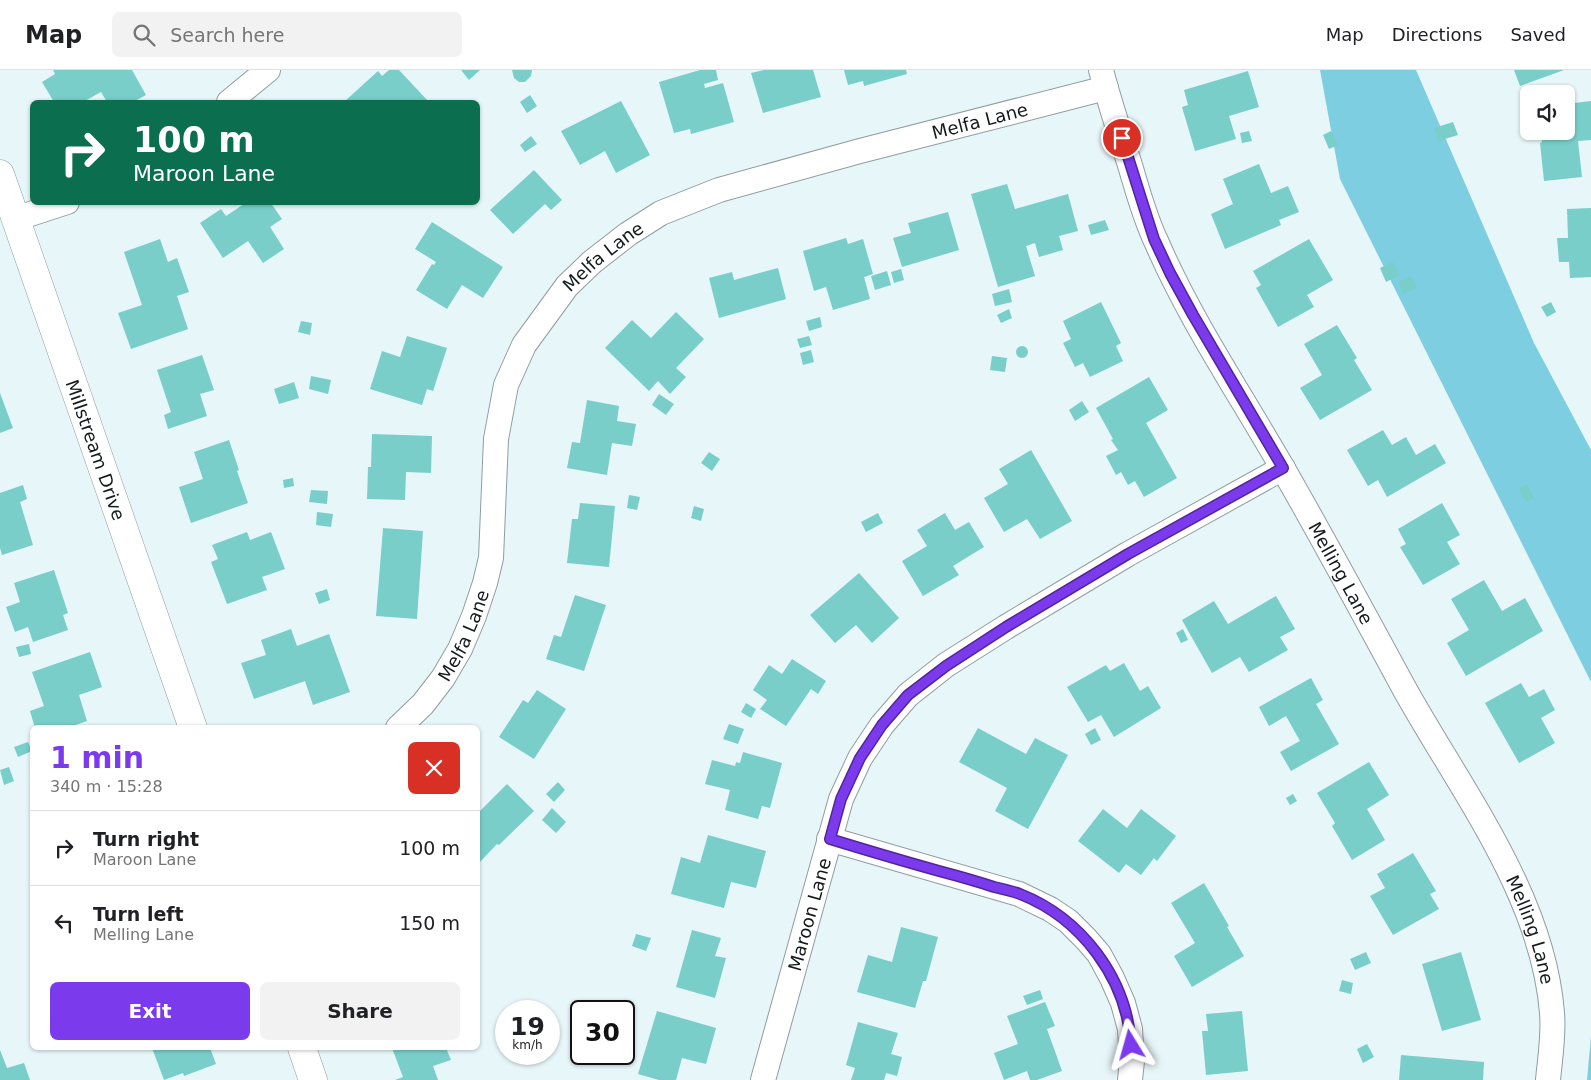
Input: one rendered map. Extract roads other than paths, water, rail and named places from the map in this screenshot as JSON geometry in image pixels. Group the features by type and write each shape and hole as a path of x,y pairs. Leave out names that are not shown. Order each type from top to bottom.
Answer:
{"street":[{"path":"231,100 268,70"},
{"name":"Melling Lane","path":"1104,79 1143,206 1154,239 1166,265 1193,315 1283,468 1411,700 1498,849 1527,910 1544,966 1552,1010 1553,1027 1548,1080"},
{"name":"Melfa Lane","path":"401,725 423,704 442,678 460,648 474,616 482,591 491,558 496,439 506,386 524,345 567,286 592,262 628,234 661,213 719,190 860,151 1104,79"},
{"name":"Millstream Drive","path":"0,174 192,725"},
{"path":"15,219 58,205"},
{"name":"Maroon Lane","path":"763,1080 841,799 860,758 882,725 908,695 946,666 1006,627 1128,554 1283,468"},
{"path":"830,839 1020,894 1050,909 1068,921 1098,954 1112,978 1123,1003 1130,1029 1132,1061 1130,1080"},
{"path":"303,1050 313,1080"}]}
